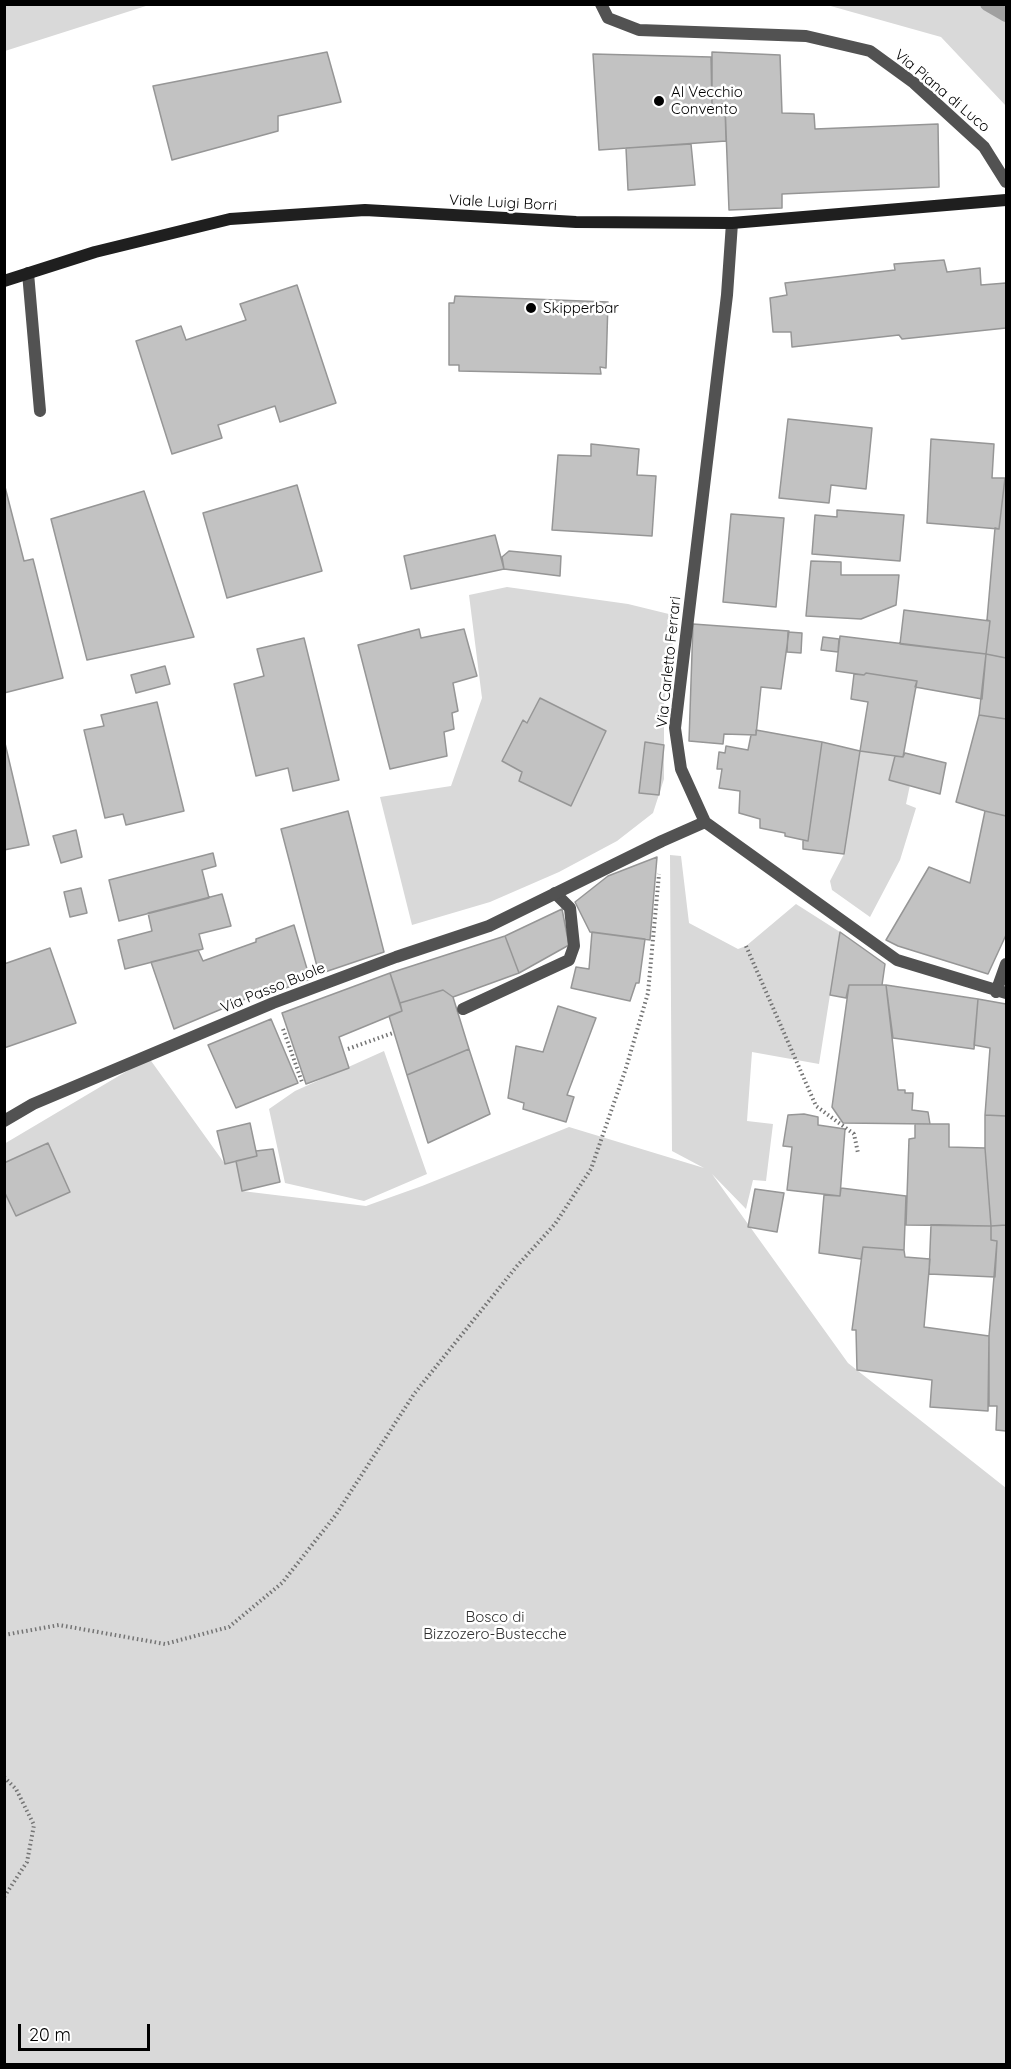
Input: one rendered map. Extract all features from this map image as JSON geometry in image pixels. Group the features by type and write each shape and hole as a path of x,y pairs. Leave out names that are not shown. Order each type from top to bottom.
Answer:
{"main road":[{"name":"Viale Luigi Borri","path":"4,281 95,252 230,219 365,210 576,222 732,223 1006,200"}],"street":[{"name":"Via Piana di Luco","path":"601,4 608,18 639,30 806,36 870,51 914,83 984,147 1006,182"},
{"name":"Via Carletto Ferrari","path":"732,223 727,295 675,728 681,769 705,822 897,960 1001,992"},
{"path":"28,273 40,411"},
{"name":"Via Passo Buole","path":"4,1121 33,1104 273,1003 396,957 489,926 555,892 705,822"},
{"path":"462,1009 569,960 574,946 570,908 555,892"},
{"path":"1001,992 1006,964"}],"path":[{"path":"4,1635 59,1624 165,1644 229,1627 282,1583 335,1516 414,1394 517,1266 555,1224 591,1169 626,1068 648,993 662,841"},
{"path":"746,946 816,1106 854,1134 858,1153"},
{"path":"282,1027 302,1082"},
{"path":"348,1049 393,1033"},
{"path":"4,1777 16,1789 34,1825 27,1862 4,1897"}],"green space":[{"path":"5,4 149,4 149,5 5,51"},
{"path":"827,5 1006,5 1006,106 941,37"},
{"path":"507,587 628,604 677,616 664,703 664,779 653,813 617,841 559,872 490,902 412,925 380,797 451,786 482,698 469,595"},
{"path":"860,751 895,756 889,779 910,785 906,804 916,808 900,860 870,917 832,890 830,881 844,854"},
{"name":"Bosco di Bizzozero-Bustecche","path":"670,855 681,856 689,923 738,949 746,946 796,904 840,932 819,1064 752,1052 747,1121 773,1124 766,1181 753,1180 746,1209 712,1174 848,1363 1006,1488 1006,2064 5,2064 4,1144 149,1058 225,1164 236,1161 242,1191 366,1206 569,1127 704,1168 672,1151"},
{"path":"384,1051 427,1174 364,1201 285,1183 269,1109 295,1091"}],"building":[{"path":"327,52 341,102 278,116 278,131 172,160 153,86"},
{"path":"712,52 780,55 782,113 814,114 815,129 938,124 939,187 782,194 782,208 729,210 725,104 712,105"},
{"path":"593,54 711,57 712,105 725,104 726,141 599,150"},
{"path":"691,144 695,185 628,190 626,148"},
{"path":"944,260 947,272 980,268 981,285 1006,283 1006,328 902,339 899,335 792,347 791,332 773,332 770,298 787,295 785,283 895,270 894,264"},
{"path":"297,285 336,403 280,422 275,406 218,425 222,438 172,454 136,341 181,326 186,340 246,320 240,304"},
{"path":"455,296 608,302 606,368 600,367 601,374 459,371 459,365 449,365 449,303 454,303"},
{"path":"788,419 872,428 866,489 831,485 829,503 779,498"},
{"path":"931,439 994,444 992,478 1005,478 999,529 927,523"},
{"path":"591,444 639,449 637,475 656,476 652,536 552,530 558,455 591,456"},
{"path":"1005,478 1006,658 986,654 995,528 999,529"},
{"path":"4,483 24,561 33,559 63,678 4,693"},
{"path":"297,485 322,571 227,598 203,513"},
{"path":"144,491 194,637 87,660 51,519"},
{"path":"837,510 904,515 900,561 812,554 815,515 837,517"},
{"path":"731,514 784,518 776,607 723,602"},
{"path":"495,535 504,569 411,589 404,556"},
{"path":"509,551 561,556 560,576 504,569 502,557"},
{"path":"811,561 841,562 841,575 899,575 896,605 861,619 806,616"},
{"path":"904,610 990,621 986,654 900,644"},
{"path":"693,624 789,631 781,689 761,687 756,735 724,734 723,744 689,741"},
{"path":"419,629 421,638 464,629 477,676 453,683 458,711 452,713 454,729 444,732 447,756 390,769 358,645"},
{"path":"788,632 802,633 801,653 787,652"},
{"path":"840,636 986,654 982,699 915,687 917,681 836,671"},
{"path":"823,637 839,639 838,652 821,650"},
{"path":"304,638 339,780 293,791 288,768 256,776 234,684 264,676 257,649"},
{"path":"986,654 1006,658 1006,719 979,715"},
{"path":"165,666 170,684 136,693 131,675"},
{"path":"866,673 917,681 903,757 860,751 868,702 851,699 854,674 864,675"},
{"path":"540,698 606,731 571,806 519,781 522,772 502,761 523,720 527,723"},
{"path":"157,702 184,811 126,825 123,814 105,818 84,730 104,726 101,715"},
{"path":"979,715 1006,719 1006,816 956,802"},
{"path":"756,730 822,742 808,841 760,828 760,819 739,813 740,791 719,788 722,769 717,769 719,752 725,753 726,746 748,750 751,735 756,735"},
{"path":"4,739 29,845 4,850"},
{"path":"645,742 664,745 659,795 639,793"},
{"path":"822,742 860,751 844,854 803,849 803,840 808,841"},
{"path":"905,753 946,763 940,794 889,780 895,756 903,757"},
{"path":"348,811 384,952 319,974 281,829"},
{"path":"985,811 1006,816 1006,935 988,974 898,946 886,940 929,867 970,883"},
{"path":"76,830 82,857 61,863 53,836"},
{"path":"213,853 216,866 202,870 209,898 119,921 109,880"},
{"path":"657,857 650,940 590,932 575,902 608,876"},
{"path":"81,888 87,913 70,917 64,892"},
{"path":"222,894 231,926 199,934 203,949 125,969 118,940 152,931 148,913"},
{"path":"562,909 569,945 519,973 505,936"},
{"path":"294,925 310,979 256,999 255,995 174,1029 151,962 198,950 203,961 256,942 256,939"},
{"path":"592,932 645,939 639,983 636,983 630,1001 571,988 576,967 589,969"},
{"path":"840,932 885,964 882,985 849,985 846,998 830,995"},
{"path":"505,936 519,973 453,997 443,990 400,1003 390,973"},
{"path":"50,948 76,1023 4,1048 4,964"},
{"path":"390,973 402,1011 339,1037 349,1068 306,1084 282,1013"},
{"path":"849,985 886,985 898,1090 913,1093 912,1110 928,1112 930,1124 843,1123 832,1107"},
{"path":"886,985 978,999 974,1049 893,1038"},
{"path":"443,990 453,997 469,1049 407,1075 389,1016 402,1011 400,1003"},
{"path":"978,999 1006,1004 1006,1116 985,1115 990,1048 974,1045"},
{"path":"558,1006 596,1018 567,1095 574,1097 566,1122 523,1109 524,1103 508,1098 516,1046 543,1052"},
{"path":"271,1019 298,1083 236,1108 208,1045"},
{"path":"469,1049 490,1114 428,1143 407,1075"},
{"path":"804,1114 818,1117 818,1125 845,1129 840,1196 787,1190 792,1147 783,1146 788,1115"},
{"path":"985,1115 1006,1116 1006,1225 991,1226"},
{"path":"250,1123 257,1156 225,1164 217,1131"},
{"path":"915,1124 949,1124 949,1147 985,1148 991,1226 906,1225 909,1139 915,1138"},
{"path":"48,1143 70,1192 16,1216 4,1191 4,1163"},
{"path":"273,1149 280,1182 242,1191 236,1161 257,1156 256,1151"},
{"path":"841,1188 906,1196 904,1250 863,1247 861,1259 819,1253 824,1195 840,1196"},
{"path":"755,1189 784,1193 777,1232 748,1227"},
{"path":"931,1225 991,1226 991,1240 997,1241 995,1277 929,1274"},
{"path":"1006,1225 1006,1431 996,1430 997,1406 989,1406 989,1336 997,1241 991,1240 991,1226"},
{"path":"863,1247 904,1250 905,1257 930,1259 924,1327 989,1336 988,1411 930,1407 932,1380 857,1370 856,1330 852,1330"}],"waterway":[{"path":"987,4 1006,15"}],"place":[{"name":"Al Vecchio Convento","path":"659,101"},
{"name":"Skipperbar","path":"531,308"}]}
